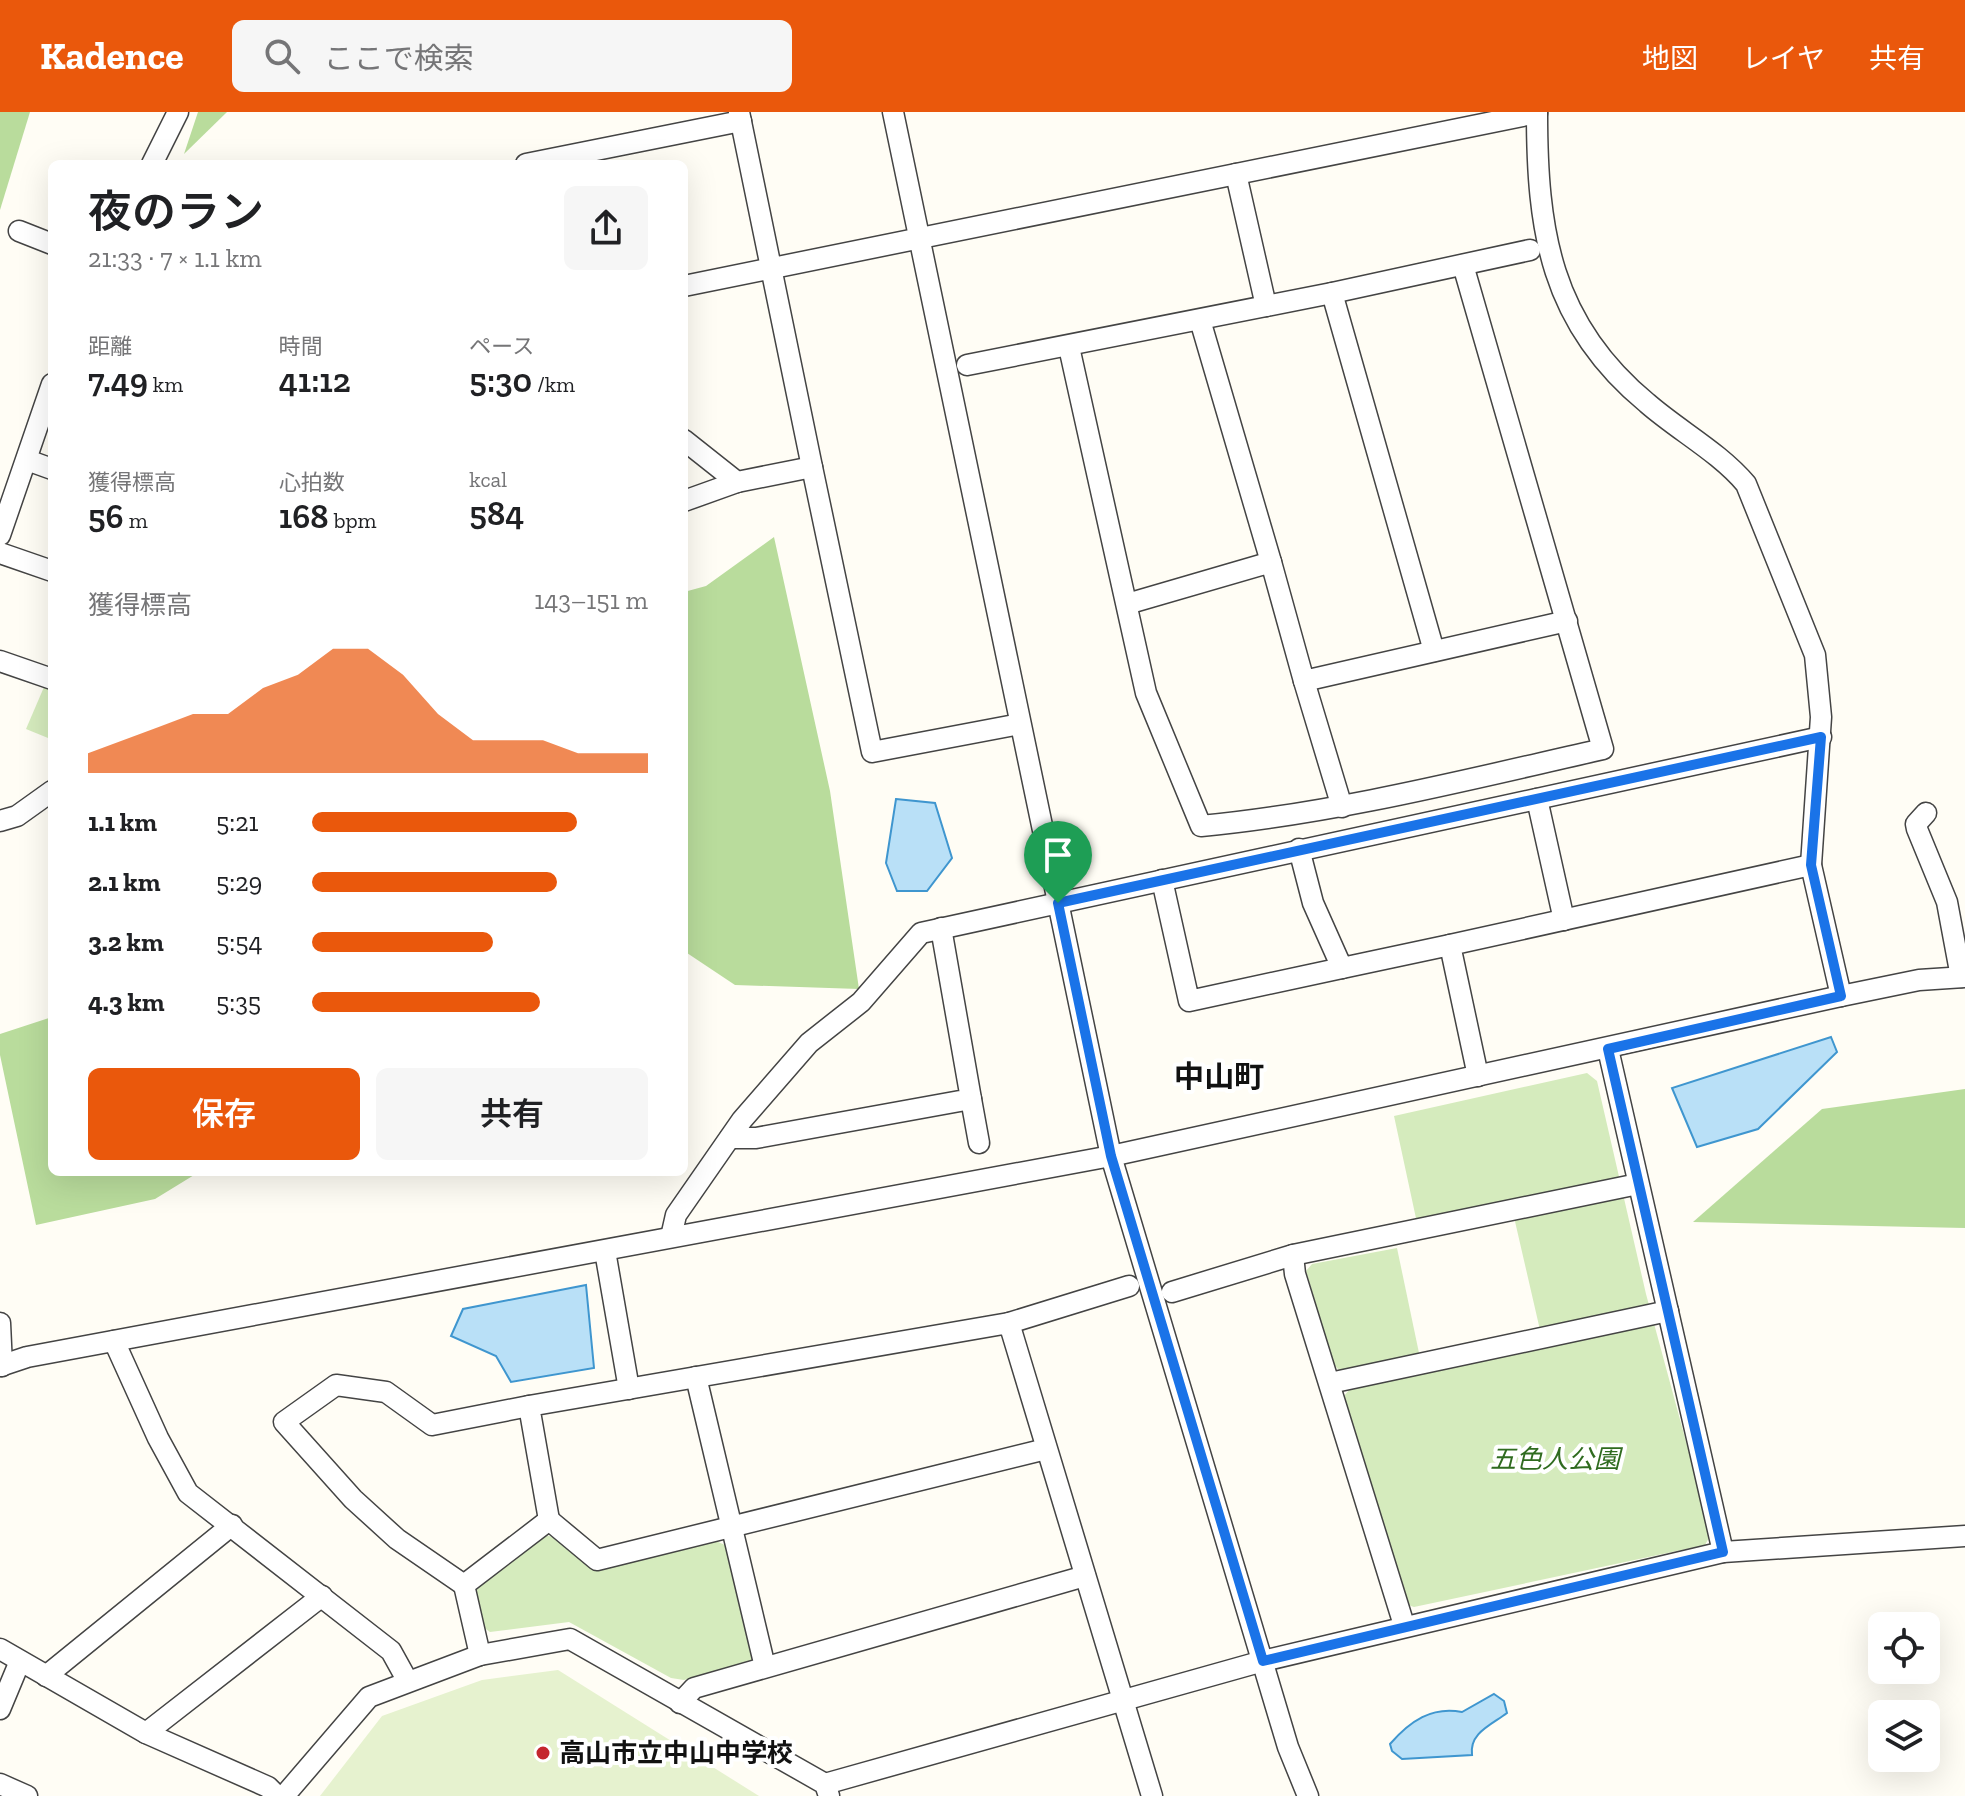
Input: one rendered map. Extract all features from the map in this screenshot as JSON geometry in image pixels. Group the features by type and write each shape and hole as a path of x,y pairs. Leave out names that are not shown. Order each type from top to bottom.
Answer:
{"street":[{"path":"154,160 178,112"},
{"path":"893,112 1111,1156 1288,1747 1308,1796"},
{"path":"688,285 1537,112 1540,213 1549,253 1567,300 1589,341 1625,382 1661,415 1733,469 1746,484 1815,655 1821,688 1821,737 1811,865 1841,996"},
{"path":"544,160 740,117 872,752 1020,724"},
{"path":"1236,174 1266,306"},
{"path":"19,231 48,242"},
{"path":"967,365 1069,347 1530,250"},
{"path":"1069,347 1146,693 1201,826 1286,818 1342,807 1603,749 1463,265"},
{"path":"1332,293 1434,651"},
{"path":"1200,320 1342,807"},
{"path":"0,535 48,396"},
{"path":"688,443 737,482"},
{"path":"27,460 48,468"},
{"path":"688,500 737,482 812,467"},
{"path":"0,553 48,570"},
{"path":"1127,604 1271,562"},
{"path":"1304,681 1567,621"},
{"path":"0,661 48,678"},
{"path":"671,1237 676,1215 730,1138 809,1043 861,1002 921,933 1821,737"},
{"path":"0,821 17,816 48,794"},
{"path":"1537,799 1564,920"},
{"path":"0,1323 1,1366 114,1341 1111,1156 1841,996 1919,980 1963,977 1947,902 1917,829 1916,824 1926,813"},
{"path":"1299,849 1313,903 1342,968"},
{"path":"1162,880 1189,1001 1811,865"},
{"path":"941,928 979,1143"},
{"path":"1450,945 1478,1076"},
{"path":"1608,1049 1723,1552"},
{"path":"730,1138 756,1138 971,1099"},
{"path":"1172,1292 1293,1255 1638,1184"},
{"path":"605,1251 629,1389"},
{"path":"1293,1255 1295,1274 1404,1625"},
{"path":"480,1655 464,1585 397,1539 353,1499 284,1422 336,1385 386,1392 432,1425 1009,1323 1129,1286"},
{"path":"1330,1383 1668,1311"},
{"path":"1009,1323 1152,1796"},
{"path":"114,1341 158,1438 188,1493 391,1651 407,1680"},
{"path":"696,1377 765,1667"},
{"path":"529,1406 549,1520 597,1560 1046,1449"},
{"path":"464,1585 549,1520"},
{"path":"46,1676 232,1525"},
{"path":"284,1796 369,1697 407,1680 480,1655 570,1639 827,1790 1263,1661 1404,1625 1723,1552 1965,1536"},
{"path":"680,1703 694,1688 1085,1576"},
{"path":"146,1733 322,1596"},
{"path":"0,1649 146,1733 268,1787 277,1796"},
{"path":"0,1709 20,1661"},
{"path":"0,1784 27,1796"}],"green space":[{"path":"0,112 30,112 0,210"},
{"path":"198,112 227,112 184,154"},
{"path":"774,537 830,791 859,989 735,985 688,954 688,591 706,586"},
{"path":"44,687 48,688 48,738 26,729"},
{"path":"48,1018 48,1176 192,1176 155,1199 36,1225 0,1055 0,1034"},
{"name":"五色人公園","path":"1587,1073 1597,1081 1646,1294 1711,1534 1705,1545 1414,1607 1408,1605 1344,1396 1349,1390 1543,1343 1511,1204 1417,1223 1394,1116"},
{"path":"1965,1089 1965,1228 1693,1222 1822,1109"},
{"path":"1397,1248 1419,1353 1340,1371 1334,1365 1306,1271 1312,1264"},
{"path":"544,1535 554,1537 597,1570 716,1541 725,1545 754,1656 749,1663 684,1680 671,1678 569,1622 490,1632 483,1627 475,1593 479,1584"},
{"name":"高山市立中山中学校","path":"558,1670 759,1796 320,1796 382,1716 482,1680"}],"water":[{"path":"896,799 935,803 952,858 927,891 897,891 886,863"},
{"path":"1831,1037 1837,1052 1758,1129 1697,1147 1672,1088"},
{"path":"586,1285 594,1368 511,1382 496,1356 451,1336 463,1309"},
{"path":"1494,1694 1504,1701 1507,1713 1478,1735 1472,1755 1402,1759 1392,1751 1390,1744 1405,1728 1422,1717 1441,1711 1462,1712"}],"place":[{"name":"高山市立中山中学校","path":"543,1753"}],"district":[{"name":"中山町","path":"1219,1077"}],"route":[{"path":"1821,737 1811,865 1841,996 1608,1049 1723,1552 1263,1661 1111,1156 1058,903 1821,737"}]}
